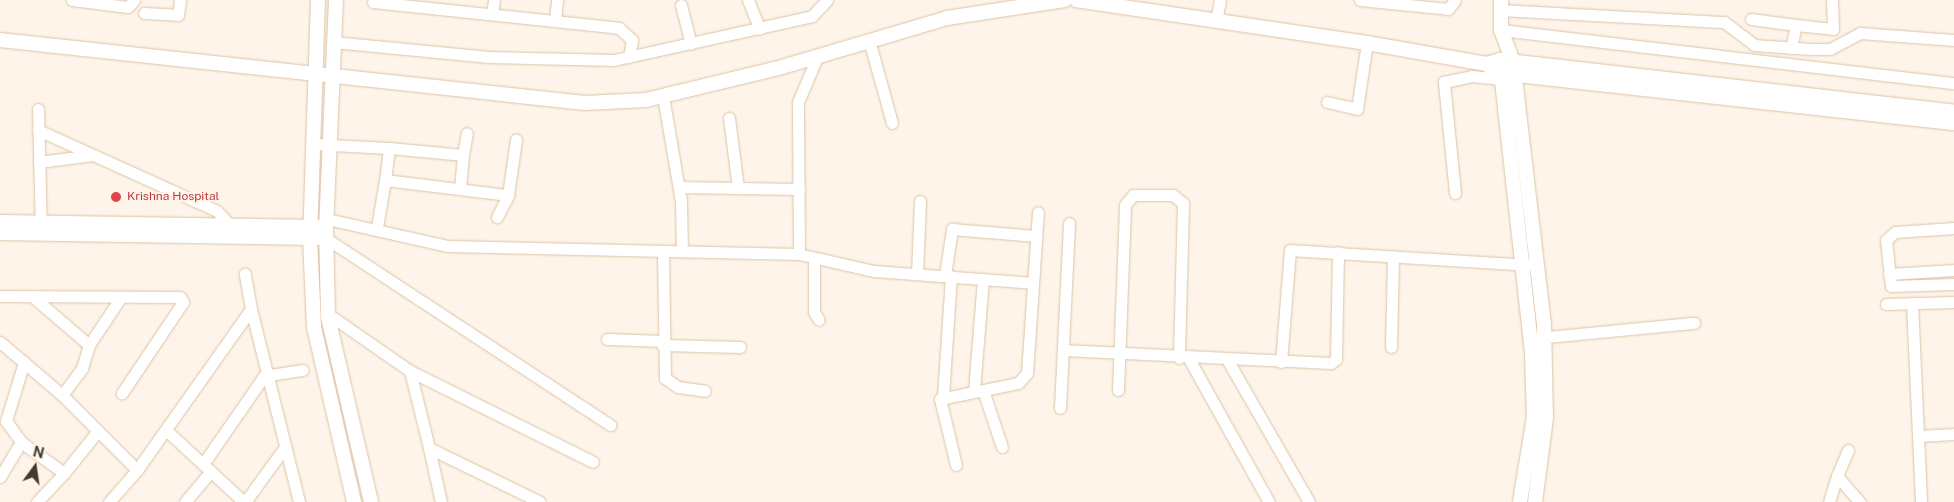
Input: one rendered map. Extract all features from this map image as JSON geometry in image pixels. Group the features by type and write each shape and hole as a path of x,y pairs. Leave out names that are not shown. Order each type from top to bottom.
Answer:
{"street":[{"path":"72,0 128,7 134,0"},
{"path":"144,13 178,15 180,0"},
{"path":"318,0 314,71 310,232 314,327 354,502"},
{"path":"336,0 330,75 332,143 327,228 328,314 371,502"},
{"path":"492,13 494,0"},
{"path":"555,20 557,0"},
{"path":"748,0 760,29"},
{"path":"334,42 544,60 629,57 760,29 815,15 827,0"},
{"path":"0,40 314,71 330,75 585,104 663,96 818,55 947,18 1066,0"},
{"path":"1076,0 1218,10 1500,70 1954,112"},
{"path":"1360,0 1448,9 1455,0"},
{"path":"1750,19 1833,29 1832,0"},
{"path":"373,2 428,4 623,30 632,40 629,57"},
{"path":"1520,502 1534,416 1524,265 1500,70 1501,3 1724,22 1754,45 1788,48 1830,49 1854,34 1867,32 1954,40"},
{"path":"681,5 691,44"},
{"path":"1784,64 1796,25"},
{"path":"1502,36 1784,64 1954,84"},
{"path":"869,40 892,123"},
{"path":"1327,102 1357,109 1367,43"},
{"path":"800,254 798,102 818,55"},
{"path":"1455,194 1444,82 1500,70"},
{"path":"1500,70 1540,266 1546,418 1535,502"},
{"path":"1670,86 1954,123"},
{"path":"663,96 679,187 682,251"},
{"path":"38,110 41,226"},
{"path":"729,118 738,188"},
{"path":"38,130 217,211 230,225"},
{"path":"460,189 467,132"},
{"path":"497,217 508,195 516,140"},
{"path":"312,144 332,143 463,155"},
{"path":"377,227 389,148"},
{"path":"39,162 93,155"},
{"path":"385,180 508,195"},
{"path":"679,187 799,189"},
{"path":"1118,390 1125,201 1133,195 1173,195 1183,203 1184,358 1269,502"},
{"path":"917,273 920,201"},
{"path":"943,397 1025,378 1038,212"},
{"path":"0,222 41,226 310,232 327,228 377,227 448,246 800,254 814,260 874,271 1032,283"},
{"path":"1060,408 1069,223"},
{"path":"0,233 41,226 230,225 310,232"},
{"path":"327,228 610,424"},
{"path":"1954,228 1890,233 1886,240 1889,274 1893,287 1954,284"},
{"path":"956,465 938,405 943,397 952,229 1036,236"},
{"path":"664,251 662,343 668,382 705,391"},
{"path":"1281,362 1288,252 1338,252 1540,266"},
{"path":"1063,350 1228,361 1331,364 1336,359 1338,252"},
{"path":"1392,347 1393,256"},
{"path":"814,260 814,312 819,320"},
{"path":"1889,274 1954,270"},
{"path":"245,274 264,376 299,502"},
{"path":"984,279 979,390 1002,447"},
{"path":"0,296 180,297 184,302 122,393"},
{"path":"32,296 89,345"},
{"path":"62,395 82,368 89,345 121,297"},
{"path":"1886,304 1954,302"},
{"path":"1912,303 1920,502"},
{"path":"109,502 167,431 251,309"},
{"path":"328,314 410,371 593,462"},
{"path":"1530,338 1694,323"},
{"path":"606,339 740,347"},
{"path":"0,342 62,395 137,470"},
{"path":"1228,361 1309,502"},
{"path":"24,362 6,421 20,442 64,473"},
{"path":"185,502 264,376 303,370"},
{"path":"410,371 441,500 429,502"},
{"path":"167,431 244,502 285,447"},
{"path":"37,502 98,432"},
{"path":"1918,436 1954,434"},
{"path":"1,473 20,442"},
{"path":"429,448 540,502"},
{"path":"1829,502 1848,450"},
{"path":"1837,476 1860,502"}],"place":[{"name":"Krishna Hospital","path":"116,197"}]}
